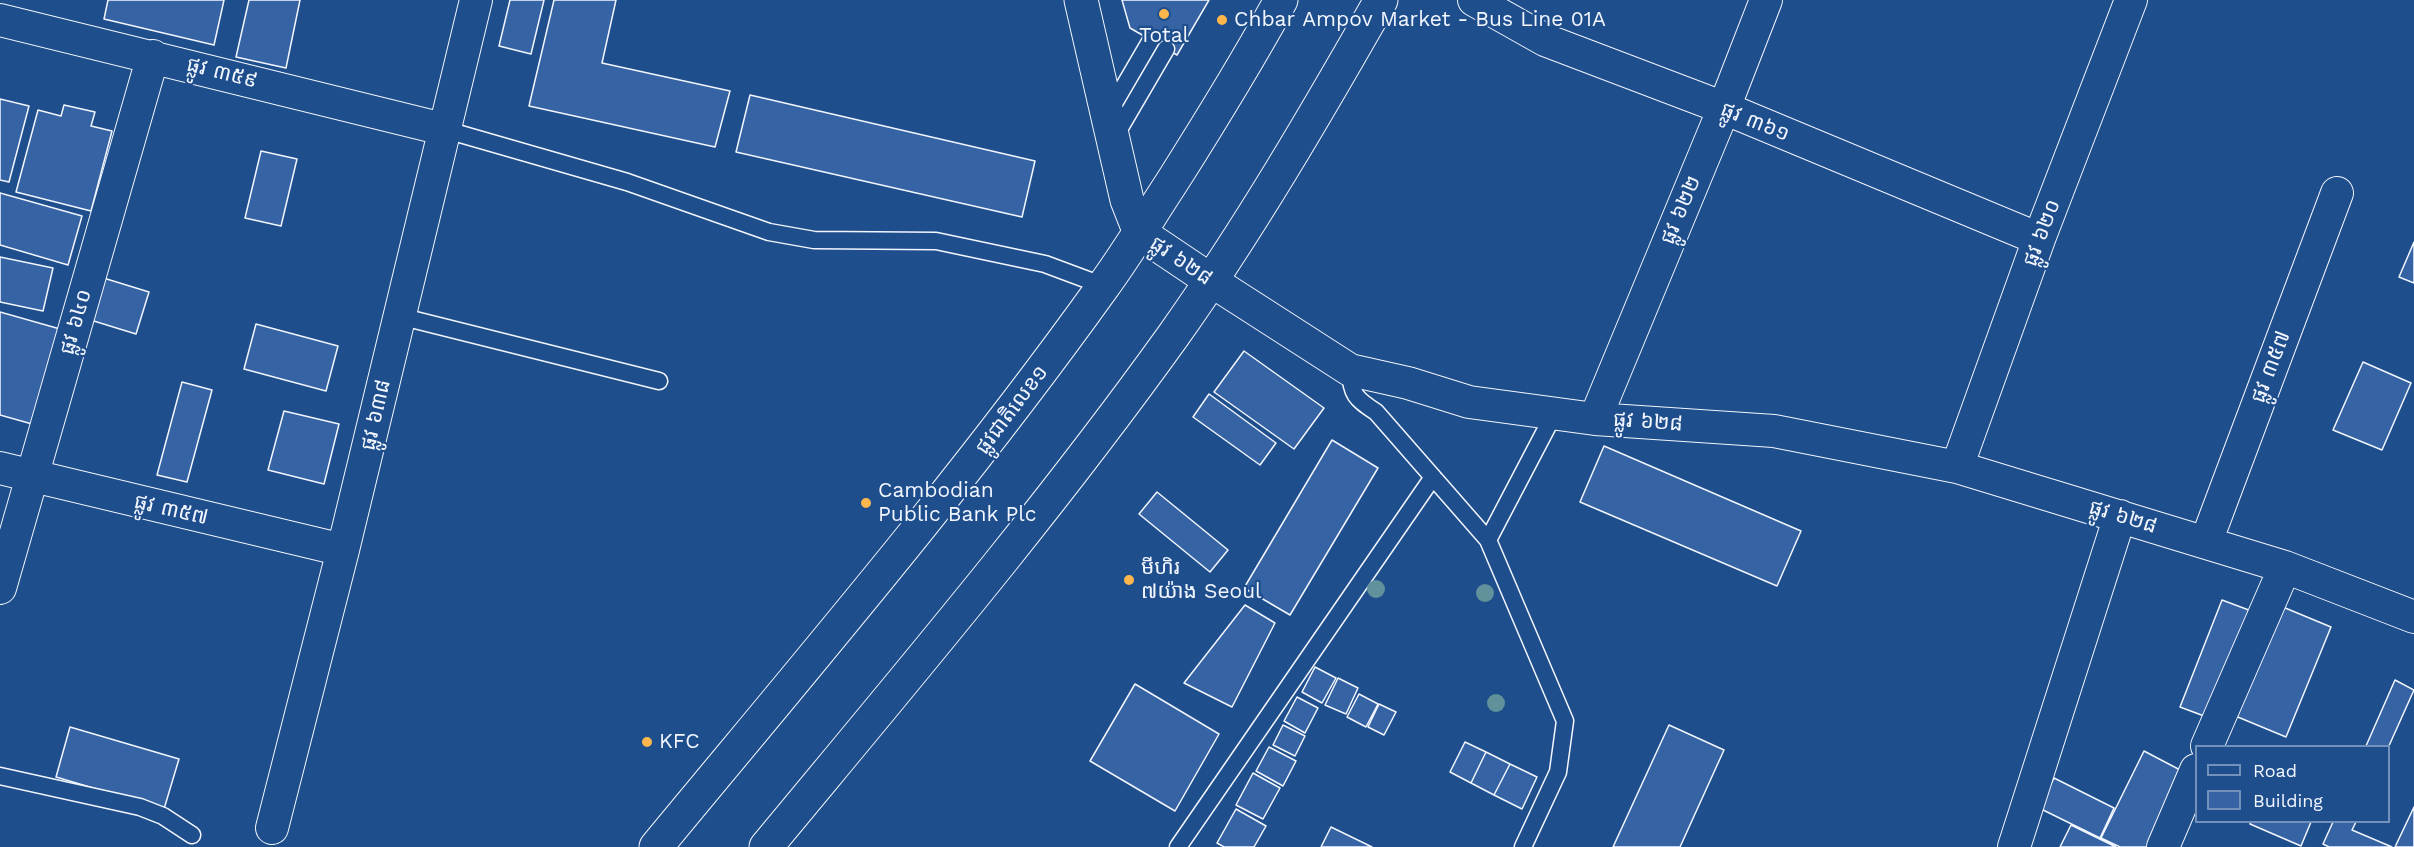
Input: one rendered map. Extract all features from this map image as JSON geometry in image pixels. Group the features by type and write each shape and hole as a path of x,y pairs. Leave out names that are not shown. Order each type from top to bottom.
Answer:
{"main road":[{"name":"ផ្លូវ ៦២៨","path":"1081,0 1127,200 1140,232 1210,280"},
{"name":"ផ្លូវជាតិលេខ១","path":"656,847 957,483 1104,286 1251,54 1281,0"},
{"path":"766,847 1028,530 1129,396 1210,280 1326,96 1382,0"}],"street":[{"name":"ផ្លូវ ៦៣៨","path":"272,828 343,550 476,0"},
{"name":"ផ្លូវ ៣៦១","path":"1474,0 1545,40 1724,108 2039,239"},
{"name":"ផ្លូវ ៦២២","path":"1594,419 1724,108 1766,0"},
{"name":"ផ្លូវ ៦២០","path":"1957,467 2039,239 2131,0"},
{"name":"ផ្លូវ ៣៥៩","path":"20,15 153,56 443,129"},
{"name":"ផ្លូវ ៦៤០","path":"0,588 153,56"},
{"name":"ផ្លូវ ៣៥៧","path":"2206,542 2337,193"},
{"name":"ផ្លូវ ៦២៨","path":"1210,280 1350,370 1408,383 1469,402 1594,419 1774,431 1957,467 2285,567 2414,617"},
{"name":"ផ្លូវ ៣៥៧","path":"0,468 343,550"},
{"path":"2014,847 2120,516"},
{"path":"2208,745 2285,567"},
{"path":"2163,847 2195,772"}],"lane":[{"path":"1110,127 1159,45 1110,127"},
{"path":"443,129 627,182 770,232 814,240 936,242 1045,264 1104,286"},
{"path":"399,316 659,381"},
{"path":"1350,370 1350,388 1357,399 1376,412 1488,540 1565,721 1558,772 1523,847"},
{"path":"1488,540 1554,414"},
{"path":"1178,847 1433,477"},
{"path":"0,776 140,807 163,816 192,835"}],"building":[{"path":"108,0 224,0 214,45 104,19"},
{"path":"249,0 300,0 286,68 236,57"},
{"path":"510,0 544,0 531,54 499,46"},
{"path":"554,0 616,0 602,63 730,91 715,147 529,106"},
{"name":"Total","path":"1122,0 1209,0 1177,55 1130,28"},
{"path":"750,95 1035,161 1022,217 736,152"},
{"path":"0,99 29,106 9,182 0,180"},
{"path":"64,105 95,112 91,126 112,131 91,211 16,192 38,110 61,116"},
{"path":"261,151 297,159 281,226 245,218"},
{"path":"0,193 82,216 68,265 0,245"},
{"path":"2414,242 2414,283 2399,277"},
{"path":"0,257 53,268 43,311 0,302"},
{"path":"97,276 149,292 136,334 84,318"},
{"path":"0,312 60,329 32,424 0,415"},
{"path":"256,324 338,346 326,391 244,369"},
{"path":"1244,351 1324,408 1294,449 1214,392"},
{"path":"2363,362 2411,383 2382,450 2333,430"},
{"path":"182,382 212,390 187,482 157,475"},
{"path":"1209,394 1276,443 1260,465 1193,417"},
{"path":"284,411 339,424 324,484 268,470"},
{"path":"1332,440 1378,468 1290,615 1244,588"},
{"path":"1604,446 1801,531 1777,586 1580,502"},
{"path":"1157,492 1228,550 1210,572 1139,514"},
{"path":"2222,600 2254,612 2212,719 2180,707"},
{"path":"1245,605 1275,623 1232,707 1184,683"},
{"path":"2278,605 2331,627 2286,737 2233,715"},
{"path":"1315,667 1336,678 1322,703 1302,692"},
{"path":"1338,678 1358,688 1346,714 1325,705"},
{"path":"2395,680 2414,690 2389,745 2366,745"},
{"path":"1135,684 1219,734 1175,811 1090,761"},
{"path":"1359,694 1378,704 1366,727 1347,717"},
{"path":"1297,697 1318,708 1305,733 1284,721"},
{"path":"1379,704 1396,712 1384,735 1368,727"},
{"path":"1283,725 1305,736 1295,756 1273,745"},
{"path":"1669,725 1724,750 1680,847 1613,847"},
{"path":"70,727 179,759 164,809 56,777"},
{"path":"1465,742 1486,752 1471,783 1450,772"},
{"path":"1269,747 1296,761 1283,786 1256,771"},
{"path":"2144,751 2184,772 2147,847 2120,847 2101,838"},
{"path":"1486,752 1510,764 1494,795 1471,783"},
{"path":"1510,764 1537,777 1522,809 1494,795"},
{"path":"1253,773 1280,788 1263,819 1236,805"},
{"path":"2054,778 2114,808 2100,838 2039,808"},
{"path":"2414,807 2414,847 2395,847"},
{"path":"1236,809 1266,826 1254,847 1224,847 1217,843"},
{"path":"2250,823 2311,823 2301,846"},
{"path":"2333,823 2356,823 2352,830 2392,847 2329,847 2323,844"},
{"path":"2071,825 2116,847 2060,847"},
{"path":"1331,827 1372,847 1321,847"}],"place":[{"name":"Total","path":"1164,14"},
{"name":"Chbar Ampov Market - Bus Line 01A","path":"1222,20"},
{"name":"Cambodian Public Bank Plc","path":"866,503"},
{"name":"មីហិរ ៧យ៉ាង Seoul","path":"1129,580"},
{"name":"KFC","path":"647,742"}]}
